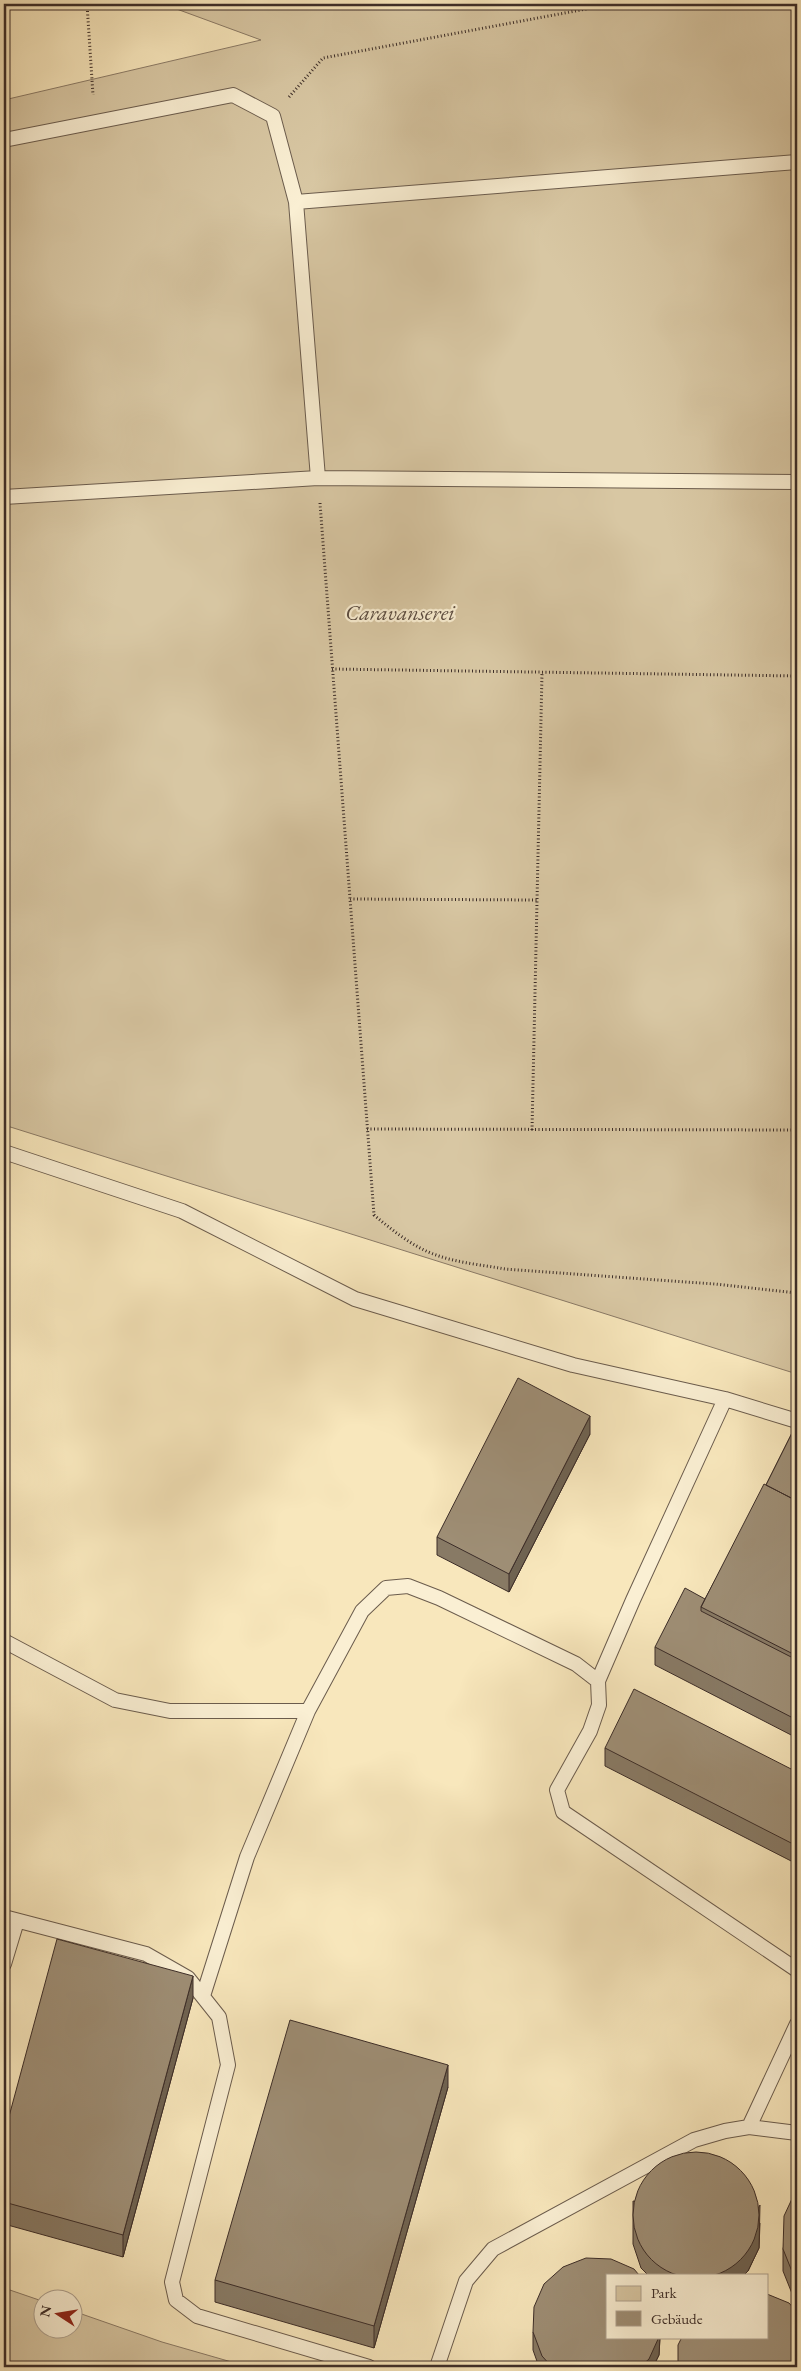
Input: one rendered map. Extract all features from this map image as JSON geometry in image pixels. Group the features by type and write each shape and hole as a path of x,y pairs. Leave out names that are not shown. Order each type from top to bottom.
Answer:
{"lane":[{"path":"4,140 233,95 273,116 296,202 318,478"},
{"path":"296,202 797,162"},
{"path":"4,497 318,478 797,482"},
{"path":"4,1152 182,1211 356,1299 573,1365 725,1399 797,1421"},
{"path":"725,1399 632,1600 598,1681 599,1705 590,1731 557,1790 563,1812 797,1970"},
{"path":"202,1996 247,1858 308,1711 362,1611 386,1588 408,1586 439,1598 576,1664 598,1681"},
{"path":"4,1641 115,1700 170,1711 308,1711"},
{"path":"4,1964 10,1919 146,1954 188,1978 219,2017 228,2065 172,2282 176,2300 197,2316 369,2367"},
{"path":"749,2127 797,2024"},
{"path":"437,2367 466,2281 493,2249 694,2140 725,2131 749,2127 797,2133"}],"path":[{"path":"87,4 95,122"},
{"path":"273,116 323,58 613,4"},
{"path":"318,478 374,1215 397,1234 436,1255 505,1269 715,1284 797,1293"},
{"path":"332,670 797,676"},
{"path":"532,1130 542,672"},
{"path":"350,898 537,900"},
{"path":"367,1129 797,1130"}],"green space":[{"name":"Caravanserei","path":"163,4 797,4 797,1374 4,1125 4,100 261,40"},
{"path":"4,2288 32,2298 32,2338 82,2338 82,2314 162,2342 249,2367 4,2367"}],"building":[{"path":"518,1378 590,1416 509,1574 437,1537"},
{"path":"797,1423 797,1501 766,1485"},
{"path":"764,1484 797,1501 797,1656 701,1607"},
{"path":"685,1588 705,1599 701,1611 797,1660 797,1720 655,1647"},
{"path":"634,1689 797,1772 797,1846 605,1748"},
{"path":"57,1939 193,1976 123,2235 4,2202 4,2135"},
{"path":"290,2020 448,2065 374,2326 215,2280"},
{"path":"684,2153 708,2153 731,2162 749,2180 758,2203 758,2227 749,2250 731,2268 717,2274 675,2274 661,2268 643,2250 634,2227 634,2203 643,2180 661,2162"},
{"path":"797,2188 797,2282 783,2249 784,2216"},
{"path":"586,2258 611,2259 634,2269 638,2274 606,2274 606,2338 659,2338 649,2359 640,2367 552,2367 542,2356 533,2332 534,2307 544,2284 563,2267"},
{"path":"768,2294 789,2303 797,2312 797,2367 678,2367 678,2345 682,2338 768,2338"}]}
